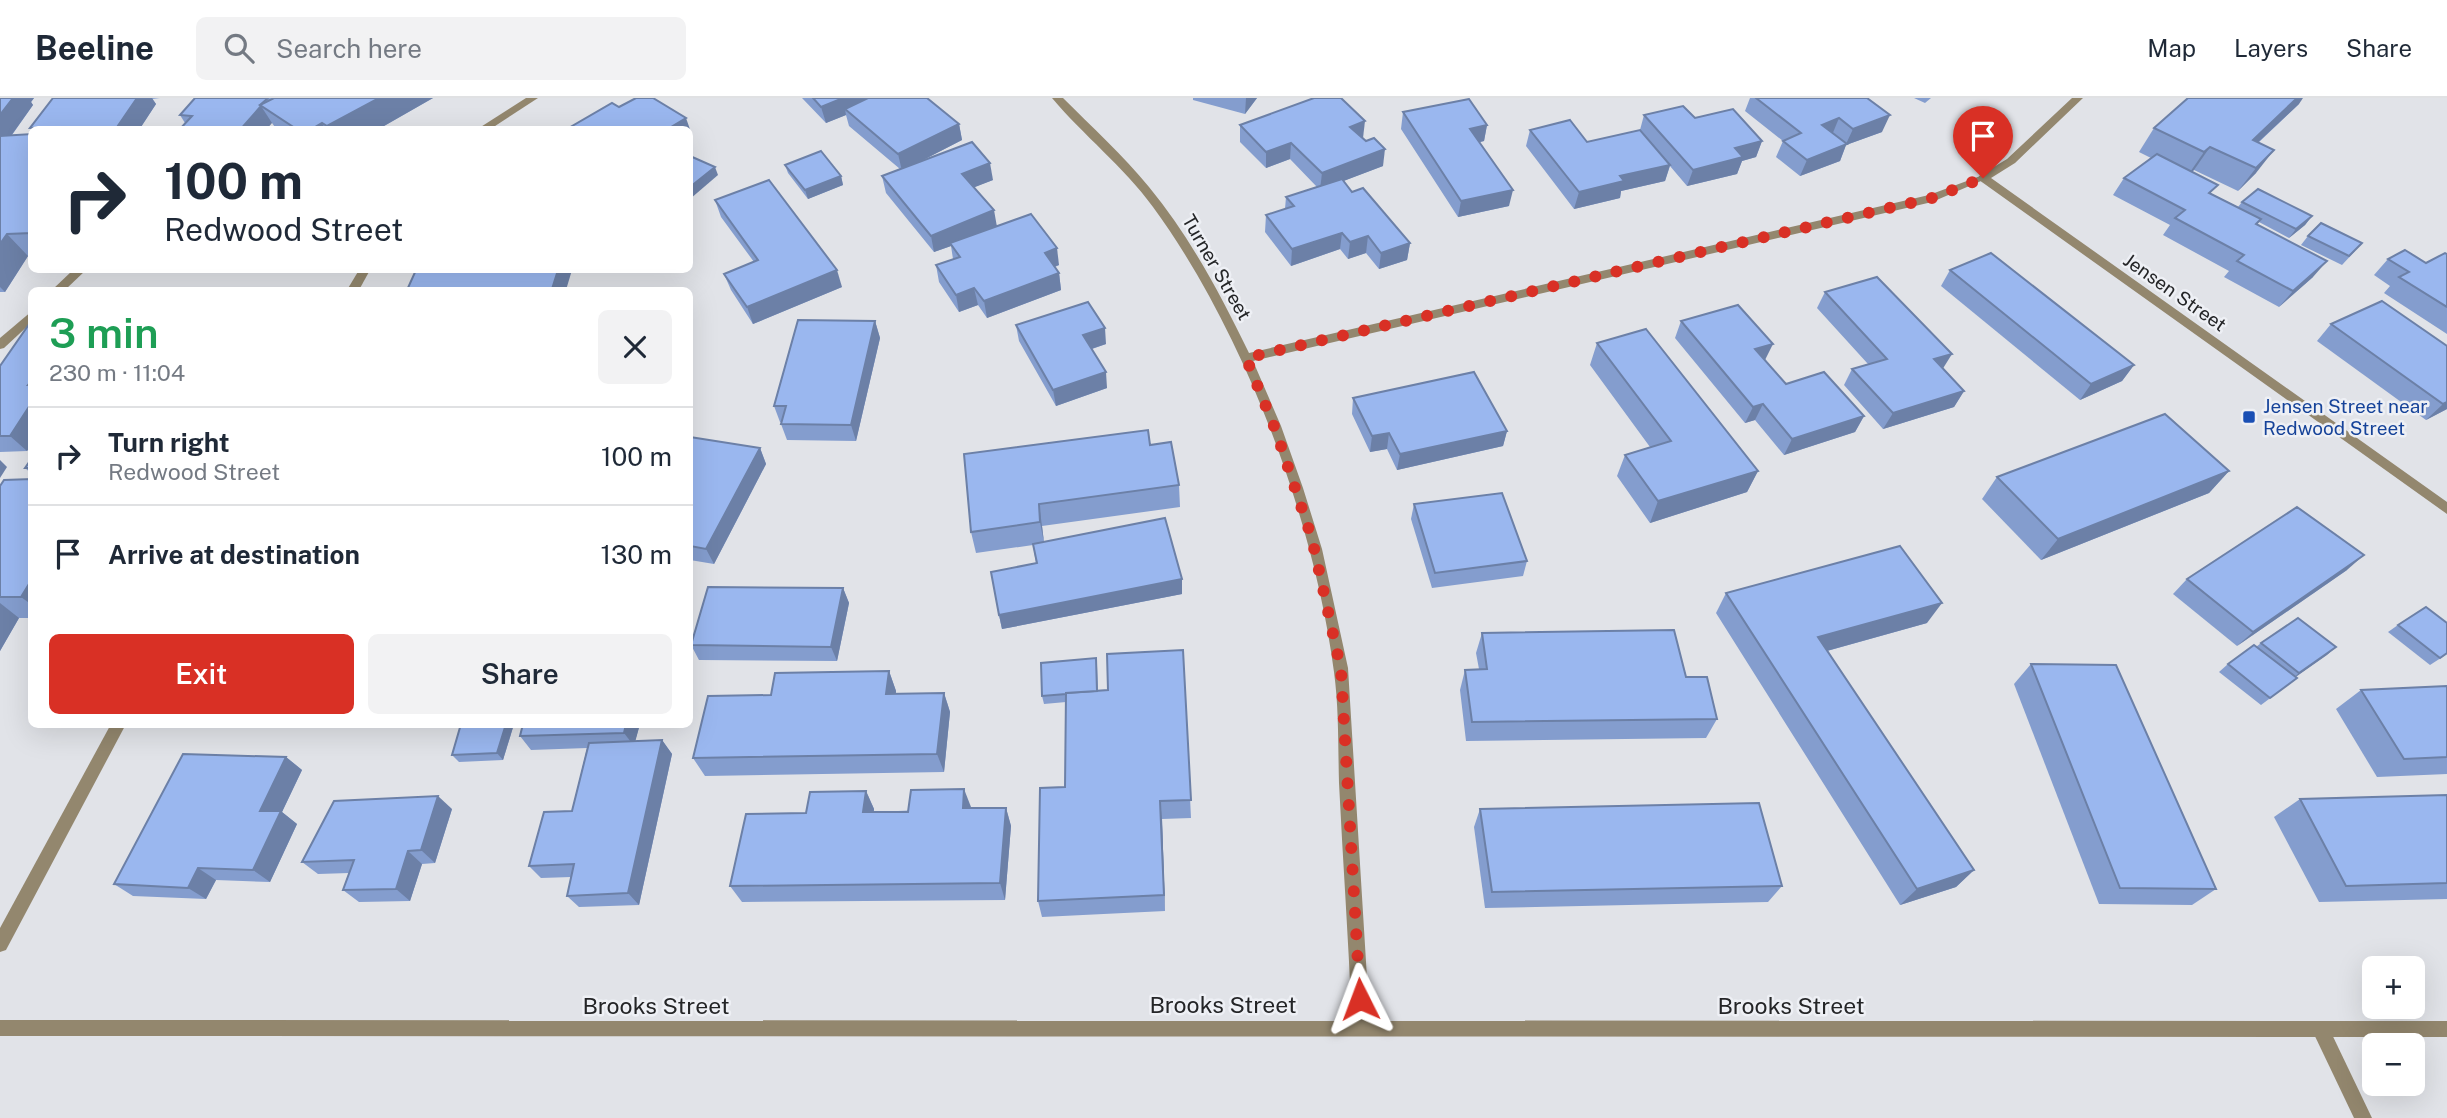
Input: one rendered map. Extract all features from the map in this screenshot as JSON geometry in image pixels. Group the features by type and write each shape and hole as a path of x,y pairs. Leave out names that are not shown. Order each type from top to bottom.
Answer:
{"street":[{"path":"488,126 533,98"},
{"name":"Turner Street","path":"1057,98 1110,151 1157,205 1207,281 1246,358 1276,431 1312,539 1341,670 1361,1027"},
{"path":"1246,358 1932,198 1983,178 2011,161 2078,98"},
{"name":"Jensen Street","path":"1983,178 2447,509"},
{"path":"61,287 77,273"},
{"path":"0,345 28,319"},
{"path":"0,944 117,728"},
{"name":"Brooks Street","path":"0,1028 2447,1029"},
{"path":"2321,1030 2363,1118"}],"building":[{"path":"0,98 13,98 0,115"},
{"path":"53,98 137,98 118,126 32,126"},
{"path":"195,98 268,98 244,126 183,126 192,116 180,115"},
{"path":"274,98 379,98 327,126 322,123 317,126 292,126 260,105"},
{"path":"636,98 653,98 686,118 673,126 572,126 612,103 619,107"},
{"path":"813,98 843,98 821,107"},
{"path":"868,98 927,98 959,124 898,154 845,109"},
{"path":"1314,98 1341,98 1365,121 1350,127 1366,141 1374,138 1385,149 1322,173 1291,143 1266,152 1240,125"},
{"path":"1756,98 1867,98 1890,115 1853,129 1839,118 1822,125 1847,144 1807,160 1783,141 1801,133"},
{"path":"2188,98 2297,98 2253,140 2274,150 2256,168 2210,147 2204,152 2154,128"},
{"path":"1469,99 1487,125 1470,129 1513,190 1461,201 1403,112"},
{"path":"1683,106 1695,118 1733,109 1762,141 1735,148 1743,157 1693,170 1644,115"},
{"path":"1570,120 1587,142 1640,130 1670,165 1620,176 1624,181 1579,192 1530,130"},
{"path":"28,134 28,233 7,234 0,244 0,136"},
{"path":"972,142 990,163 962,174 994,210 931,236 882,176"},
{"path":"821,151 841,176 805,190 785,165"},
{"path":"2157,154 2218,185 2209,193 2261,219 2256,224 2327,261 2293,291 2237,261 2244,255 2175,218 2185,210 2124,178"},
{"path":"693,157 715,167 693,185"},
{"path":"1342,179 1352,192 1363,188 1410,243 1381,253 1368,236 1350,242 1342,233 1292,249 1266,215 1294,206 1286,197"},
{"path":"769,180 837,270 747,307 724,274 758,260 715,200"},
{"path":"2258,189 2312,216 2296,229 2242,202"},
{"path":"1031,214 1057,248 1045,253 1059,273 984,301 974,288 956,295 936,265 960,257 950,243"},
{"path":"2321,223 2362,243 2349,256 2308,236"},
{"path":"2405,250 2426,263 2447,254 2447,307 2399,277 2409,272 2388,259"},
{"path":"1991,253 2134,365 2091,384 1950,270"},
{"path":"415,273 557,273 553,287 408,287"},
{"path":"1877,277 1952,354 1934,359 1964,391 1893,413 1852,369 1887,359 1825,292"},
{"path":"2382,301 2447,346 2447,402 2443,404 2331,324"},
{"path":"1088,302 1105,328 1083,335 1106,372 1053,390 1016,325"},
{"path":"1738,305 1773,344 1755,349 1786,384 1824,372 1864,416 1792,439 1763,404 1753,407 1681,321"},
{"path":"798,320 875,321 851,425 781,424 786,406 774,406"},
{"path":"28,326 28,408 10,436 0,436 0,366"},
{"path":"1646,329 1758,471 1658,501 1625,455 1671,441 1597,343"},
{"path":"1474,372 1507,431 1400,454 1389,433 1372,436 1353,398"},
{"path":"2165,414 2229,471 2058,539 1997,477"},
{"path":"1148,430 1150,445 1171,442 1179,485 1039,504 1040,522 971,532 964,454"},
{"path":"693,437 760,448 706,549 693,547"},
{"path":"28,479 28,586 21,597 0,597 0,486 4,480"},
{"path":"1502,493 1527,561 1435,573 1414,504"},
{"path":"2297,507 2364,555 2253,632 2187,579"},
{"path":"1165,518 1182,579 999,615 991,572 1037,563 1033,544"},
{"path":"1900,546 1942,603 1818,637 1974,870 1917,889 1726,593"},
{"path":"708,587 843,588 831,647 693,645"},
{"path":"2426,607 2447,623 2447,653 2440,658 2398,625"},
{"path":"2298,618 2336,647 2299,673 2261,643"},
{"path":"1674,630 1686,677 1707,677 1717,719 1472,722 1465,670 1487,669 1482,633"},
{"path":"2254,645 2297,678 2270,698 2228,664"},
{"path":"1183,650 1191,800 1160,801 1164,895 1038,901 1040,788 1065,787 1066,693 1108,690 1107,654"},
{"path":"1096,658 1097,691 1042,696 1041,663"},
{"path":"2031,664 2116,665 2216,889 2120,888"},
{"path":"889,671 886,694 944,693 937,754 693,758 708,696 771,695 775,673"},
{"path":"2447,686 2447,757 2404,759 2361,690"},
{"path":"460,728 505,728 497,753 452,755"},
{"path":"522,728 625,728 624,733 520,736"},
{"path":"662,740 628,893 567,896 574,864 529,866 544,812 572,811 589,743"},
{"path":"183,754 286,757 260,811 281,811 253,870 198,868 188,888 114,884"},
{"path":"964,789 963,808 1006,808 1000,883 730,886 746,814 806,813 810,792 866,791 863,812 908,812 911,790"},
{"path":"2447,795 2447,883 2346,886 2300,799"},
{"path":"438,796 421,850 408,851 396,889 343,890 354,860 302,862 334,801"},
{"path":"1759,803 1782,886 1492,892 1480,809"}],"place":[{"name":"Jensen Street near Redwood Street","path":"2249,417"}],"route":[{"path":"1360,999 1341,670 1312,539 1276,431 1246,358 1932,198 1983,178"}]}
